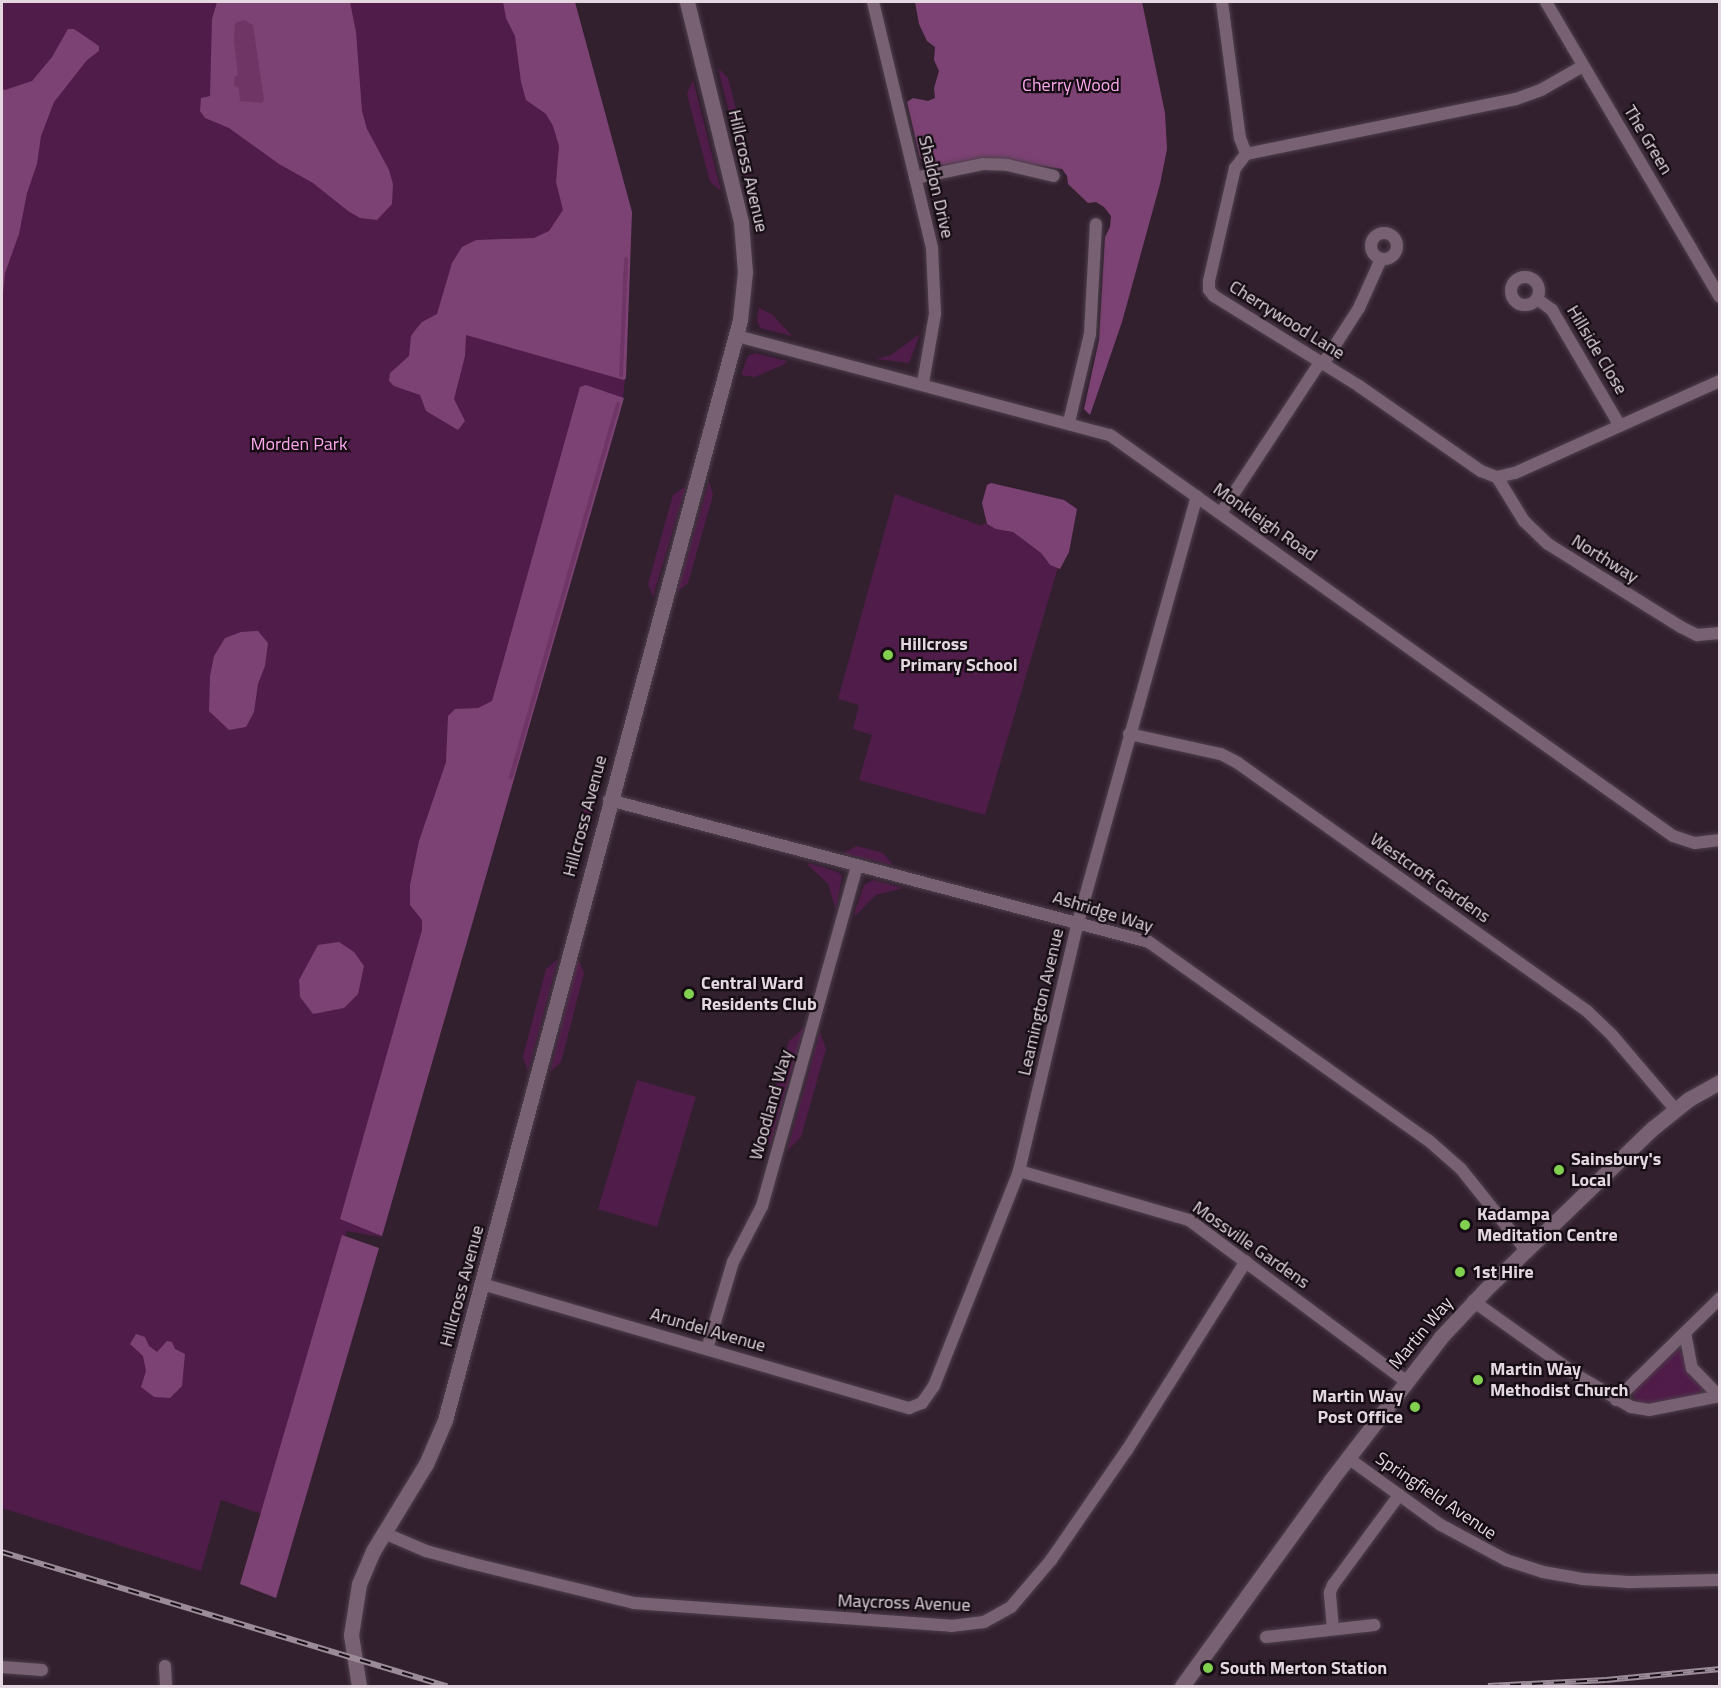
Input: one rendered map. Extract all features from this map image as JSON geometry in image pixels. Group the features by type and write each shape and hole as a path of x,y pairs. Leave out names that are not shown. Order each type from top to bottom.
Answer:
{"street":[{"name":"Hillcross Avenue","path":"359,1686 352,1650 352,1622 365,1568 415,1485 439,1436 482,1284 609,800 737,336 745,272 741,222 687,2"},
{"name":"Shaldon Drive","path":"873,2 932,248 935,289 932,338 923,383"},
{"path":"1222,2 1240,138 1246,154 1516,99 1541,90 1582,66"},
{"name":"The Green","path":"1546,2 1719,297"},
{"name":"Cherrywood Lane","path":"1246,154 1235,168 1209,280 1209,290 1214,296 1321,363 1481,471 1497,477"},
{"path":"915,178 983,164 1007,165 1054,176"},
{"path":"1069,422 1090,334 1096,224"},
{"path":"1221,513 1364,298 1381,259"},
{"name":"Hillside Close","path":"1537,299 1552,310 1620,426"},
{"name":"Monkleigh Road","path":"737,336 1069,422 1117,439 1673,836 1695,843 1719,840"},
{"path":"1497,477 1515,473 1719,381"},
{"name":"Northway","path":"1497,477 1524,521 1553,548 1689,631 1698,635 1719,633"},
{"name":"Leamington Avenue","path":"922,1403 934,1386 1019,1172 1078,922 1197,496"},
{"name":"Westcroft Gardens","path":"1129,734 1221,754 1238,763 1593,1016 1675,1109"},
{"name":"Ashridge Way","path":"609,800 1149,942 1428,1140 1461,1169 1526,1250"},
{"name":"Woodland Way","path":"707,1349 733,1262 762,1206 857,865"},
{"name":"Martin Way","path":"1182,1686 1406,1381 1473,1301 1675,1109 1719,1082"},
{"name":"Mossville Gardens","path":"1019,1172 1178,1215 1200,1227 1406,1381"},
{"name":"Maycross Avenue","path":"384,1533 426,1551 634,1603 951,1626 984,1622 1011,1607 1051,1560 1127,1450 1245,1261"},
{"name":"Arundel Avenue","path":"482,1284 909,1408 922,1403"},
{"path":"1616,1400 1719,1298"},
{"path":"1473,1301 1616,1400 1631,1407 1649,1410 1719,1396 1692,1368 1685,1333"},
{"name":"Springfield Avenue","path":"1348,1458 1472,1544 1506,1560 1543,1572 1629,1582 1719,1580"},
{"path":"1333,1629 1330,1592 1333,1585 1399,1495"},
{"path":"1266,1637 1374,1625"},
{"path":"165,1666 166,1686"},
{"path":"2,1667 42,1670"}],"green space":[{"name":"Morden Park","path":"2,2 532,2 625,379 623,397 381,1237 347,1231 262,1514 221,1500 201,1571 2,1508"},
{"path":"217,2 350,2 356,32 362,111 367,129 389,170 393,184 392,204 377,220 360,218 348,211 313,183 279,164 229,128 205,118 200,111 201,98 210,96 212,19"},
{"path":"503,2 575,2 632,212 626,378 624,380 466,335 465,356 454,399 465,421 458,430 426,411 420,395 394,386 389,381 390,373 409,356 411,336 416,329 422,322 437,314 452,263 462,247 476,240 534,238 549,231 563,210 556,182 559,146 553,126 546,114 526,100 521,82 515,36 506,18"},
{"name":"Cherry Wood","path":"915,2 1142,2 1165,113 1167,149 1160,184 1122,322 1090,415 1084,409 1099,340 1105,237 1110,227 1111,216 1104,207 1096,202 1088,203 1068,184 1067,176 1062,169 1009,161 965,162 933,167 920,158 907,102 913,98 928,101 935,98 934,88 939,71 934,60 935,47 927,41 919,24"},
{"path":"68,29 74,29 99,46 99,51 87,60 54,102 41,136 37,164 27,193 19,234 5,273 2,303 2,89 32,81 52,57"},
{"path":"718,68 728,78 751,167 746,181"},
{"path":"693,80 721,191 710,182 687,94"},
{"path":"759,308 773,315 792,336 760,328 757,320"},
{"path":"920,334 909,363 876,359 891,355"},
{"path":"755,353 787,361 755,377 741,375 748,356"},
{"path":"586,385 624,398 382,1236 340,1219 422,930 422,920 410,905 410,885 419,841 446,762 448,716 455,709 478,708 492,701 580,387"},
{"path":"709,481 713,495 688,583 677,592"},
{"path":"991,483 1064,500 1077,509 1069,552 1060,569 1050,565 1041,553 1013,532 996,529 987,524 982,503 987,485"},
{"path":"686,486 653,597 648,584 673,495"},
{"path":"895,494 982,526 984,523 996,529 1013,532 1041,553 1047,562 1058,567 985,815 859,780 872,735 853,729 859,705 838,699"},
{"path":"258,631 268,643 254,712 246,727 229,730 209,711 210,676 214,656 225,638 241,632"},
{"path":"605,763 589,823 583,809 592,773"},
{"path":"857,846 883,853 893,865 843,853"},
{"path":"809,863 838,872 842,876 836,910 828,884 808,865"},
{"path":"873,880 903,888 876,895 856,915 854,914 864,885"},
{"path":"339,942 354,952 364,966 358,994 344,1008 313,1014 300,997 299,980 318,945"},
{"path":"558,959 528,1071 523,1057 546,969"},
{"path":"578,959 584,973 561,1062 550,1072"},
{"path":"804,1027 770,1146 764,1129 789,1041"},
{"path":"820,1032 826,1049 801,1137 787,1151"},
{"path":"637,1080 696,1097 657,1227 598,1209"},
{"path":"342,1235 379,1248 276,1598 240,1584"},
{"path":"136,1334 145,1337 149,1346 157,1352 167,1341 172,1342 175,1349 185,1354 182,1386 170,1398 154,1397 141,1387 146,1371 143,1356 130,1344"},
{"path":"1679,1349 1703,1388 1701,1393 1698,1396 1652,1405 1640,1403 1633,1396 1634,1387 1674,1350"}],"shaded area":[{"path":"244,20 253,25 264,100 262,103 240,101 239,88 234,85 235,76 238,76 234,40 235,23"}],"waterway":[{"path":"621,375 626,259"},
{"path":"511,777 618,404"}],"railway":[{"path":"2,1552 447,1686"},
{"path":"1488,1686 1606,1680 1720,1669"}],"place":[{"name":"Hillcross Primary School","path":"888,655"},
{"name":"Central Ward Residents Club","path":"689,994"},
{"name":"Sainsbury's Local","path":"1559,1170"},
{"name":"Kadampa Meditation Centre","path":"1465,1225"},
{"name":"1st Hire","path":"1460,1272"},
{"name":"Martin Way Methodist Church","path":"1478,1380"},
{"name":"Martin Way Post Office","path":"1415,1407"},
{"name":"South Merton Station","path":"1208,1668"}]}
